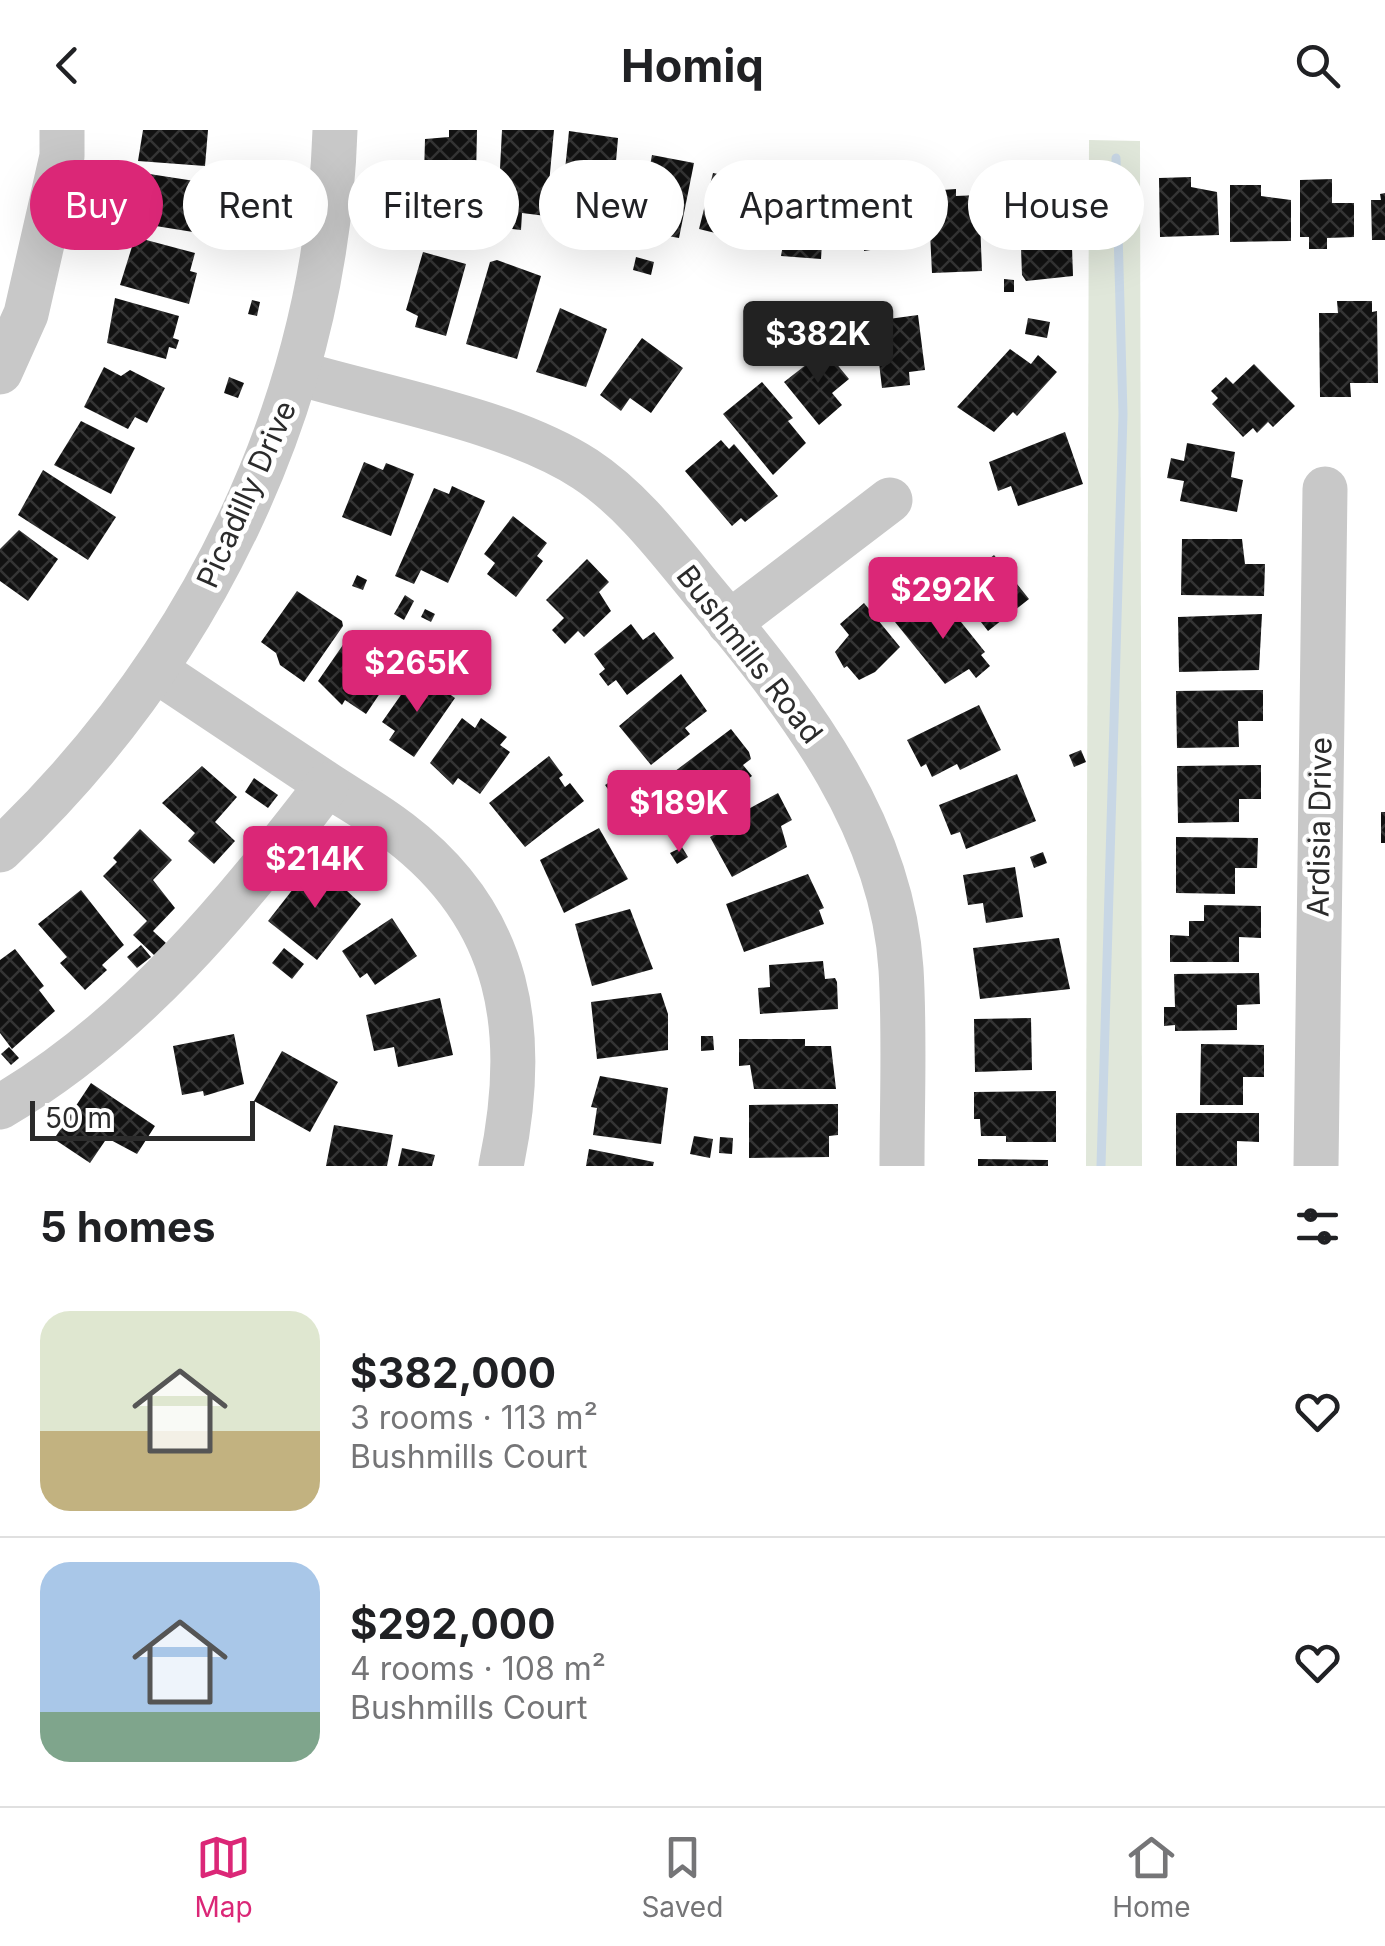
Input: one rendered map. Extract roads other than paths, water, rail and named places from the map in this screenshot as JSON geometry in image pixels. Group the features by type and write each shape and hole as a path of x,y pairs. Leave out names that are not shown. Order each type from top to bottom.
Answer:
{"street":[{"path":"0,372 26,314 62,156 62,130"},
{"name":"Picadilly Drive","path":"0,850 59,794 157,671 226,555 298,374 332,211 335,130"},
{"name":"Bushmills Road","path":"298,374 522,438 585,469 638,514 814,730 870,838 901,966 902,1166"},
{"name":"Ardisia Drive","path":"1316,1166 1325,489"},
{"path":"729,623 890,500"},
{"path":"157,671 400,832 451,880 486,932 509,993 515,1041 514,1103 500,1166"},
{"path":"0,1108 142,1001 236,901 327,785"}],"waterway":[{"path":"1101,1166 1123,414 1116,158"}]}
